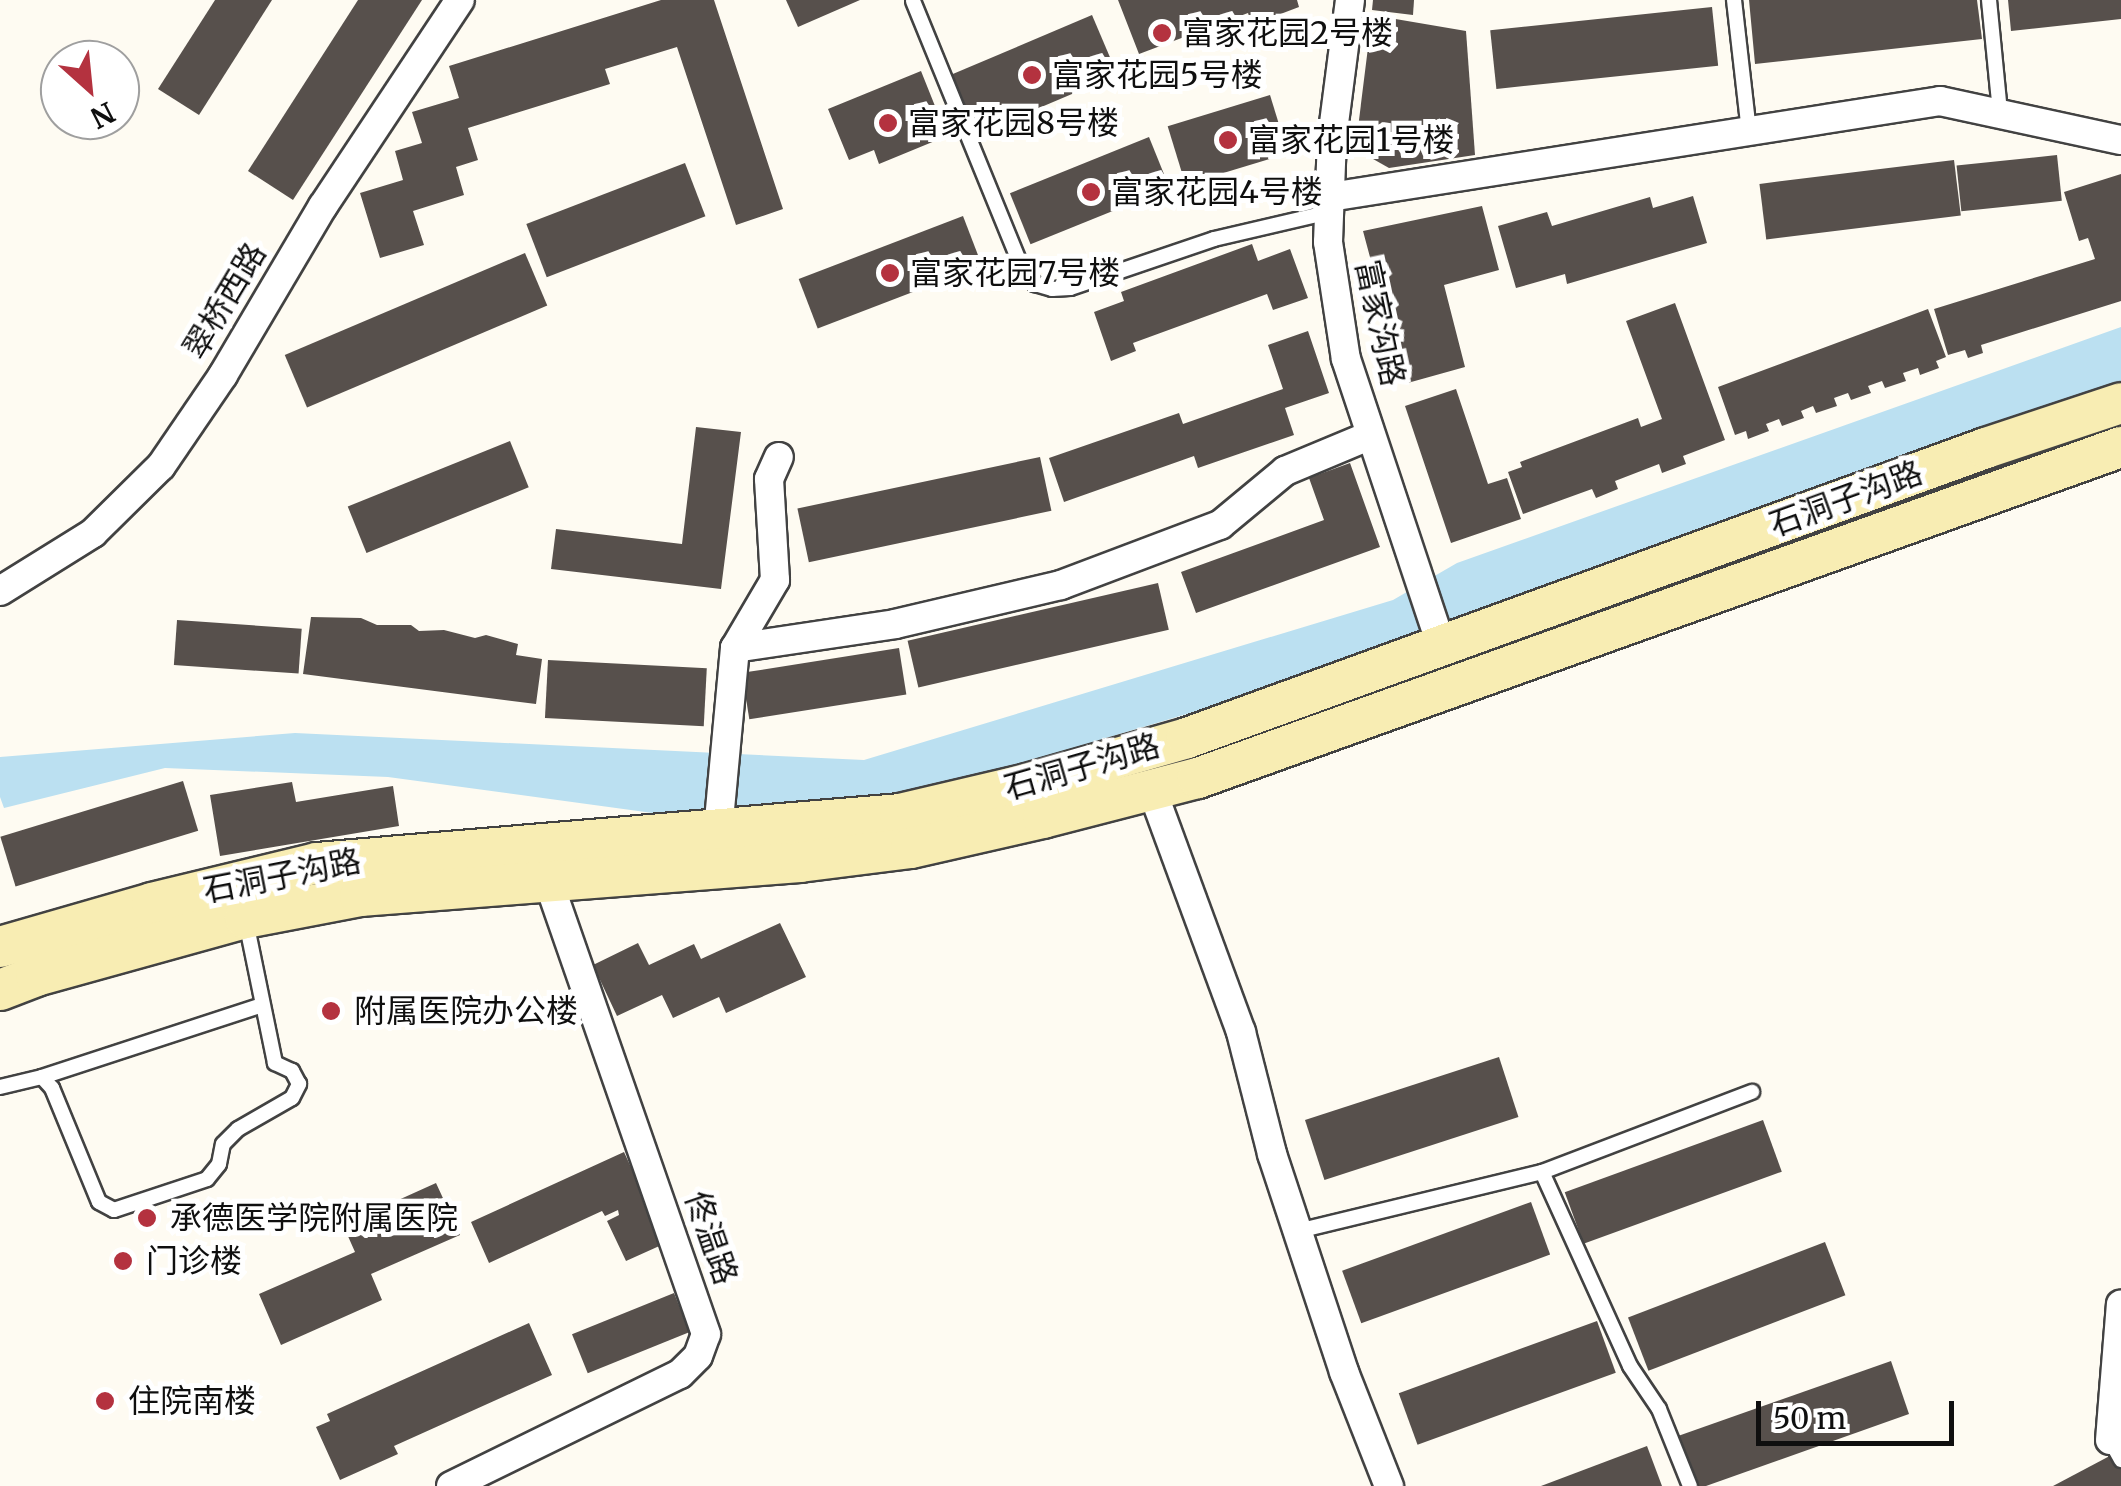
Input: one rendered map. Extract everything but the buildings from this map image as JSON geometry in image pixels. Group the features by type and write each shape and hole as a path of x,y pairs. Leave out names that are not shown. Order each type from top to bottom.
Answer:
{"main road":[{"name":"石洞子沟路","path":"0,947 152,903 317,863 718,824 900,814 1027,784 1187,738 1440,643 2121,403"},
{"name":"石洞子沟路","path":"0,990 36,976 245,918 360,896 548,878 800,862 911,848 1152,790 1634,625 1994,489 2121,447"}],"street":[{"name":"翠桥西路","path":"0,590 93,534 161,466 223,375 323,206 460,0"},
{"name":"富家沟路","path":"1350,0 1328,242 1346,359 1440,643"},
{"path":"1330,205 1940,101 2121,140"},
{"path":"734,648 895,624 1061,585 1220,525 1285,471 1372,436"},
{"path":"718,824 734,648 775,580 769,479 779,457"},
{"path":"1152,790 1241,1032 1298,1231 1344,1372 1389,1486"},
{"name":"佟温路","path":"451,1486 680,1374 698,1356 706,1334 548,878"},
{"path":"2115,1450 2121,1304"}],"lane":[{"path":"913,0 1022,266 1035,284 1052,289 1070,288 1330,205"},
{"path":"1734,0 1749,131"},
{"path":"1989,0 2000,113"},
{"path":"42,1077 52,1088 99,1202 114,1210 130,1207 206,1179 219,1164 224,1144 238,1129 292,1098 299,1084 292,1071 275,1063 245,918"},
{"path":"0,1087 42,1077 262,1005"},
{"path":"1298,1231 1542,1172 1752,1092"},
{"path":"1542,1172 1630,1366 1659,1410 1690,1486"}],"water":[{"path":"2121,327 2121,393 1404,649 899,800 682,817 388,777 165,768 4,808 0,797 0,757 295,733 864,760 1393,600 1457,563"}],"place":[{"name":"富家花园2号楼","path":"1162,33"},
{"name":"富家花园5号楼","path":"1032,75"},
{"name":"富家花园8号楼","path":"888,123"},
{"name":"富家花园1号楼","path":"1228,140"},
{"name":"富家花园4号楼","path":"1091,192"},
{"name":"富家花园7号楼","path":"890,273"},
{"name":"附属医院办公楼","path":"331,1011"},
{"name":"承德医学院附属医院","path":"147,1218"},
{"name":"门诊楼","path":"123,1261"},
{"name":"住院南楼","path":"105,1401"}]}
